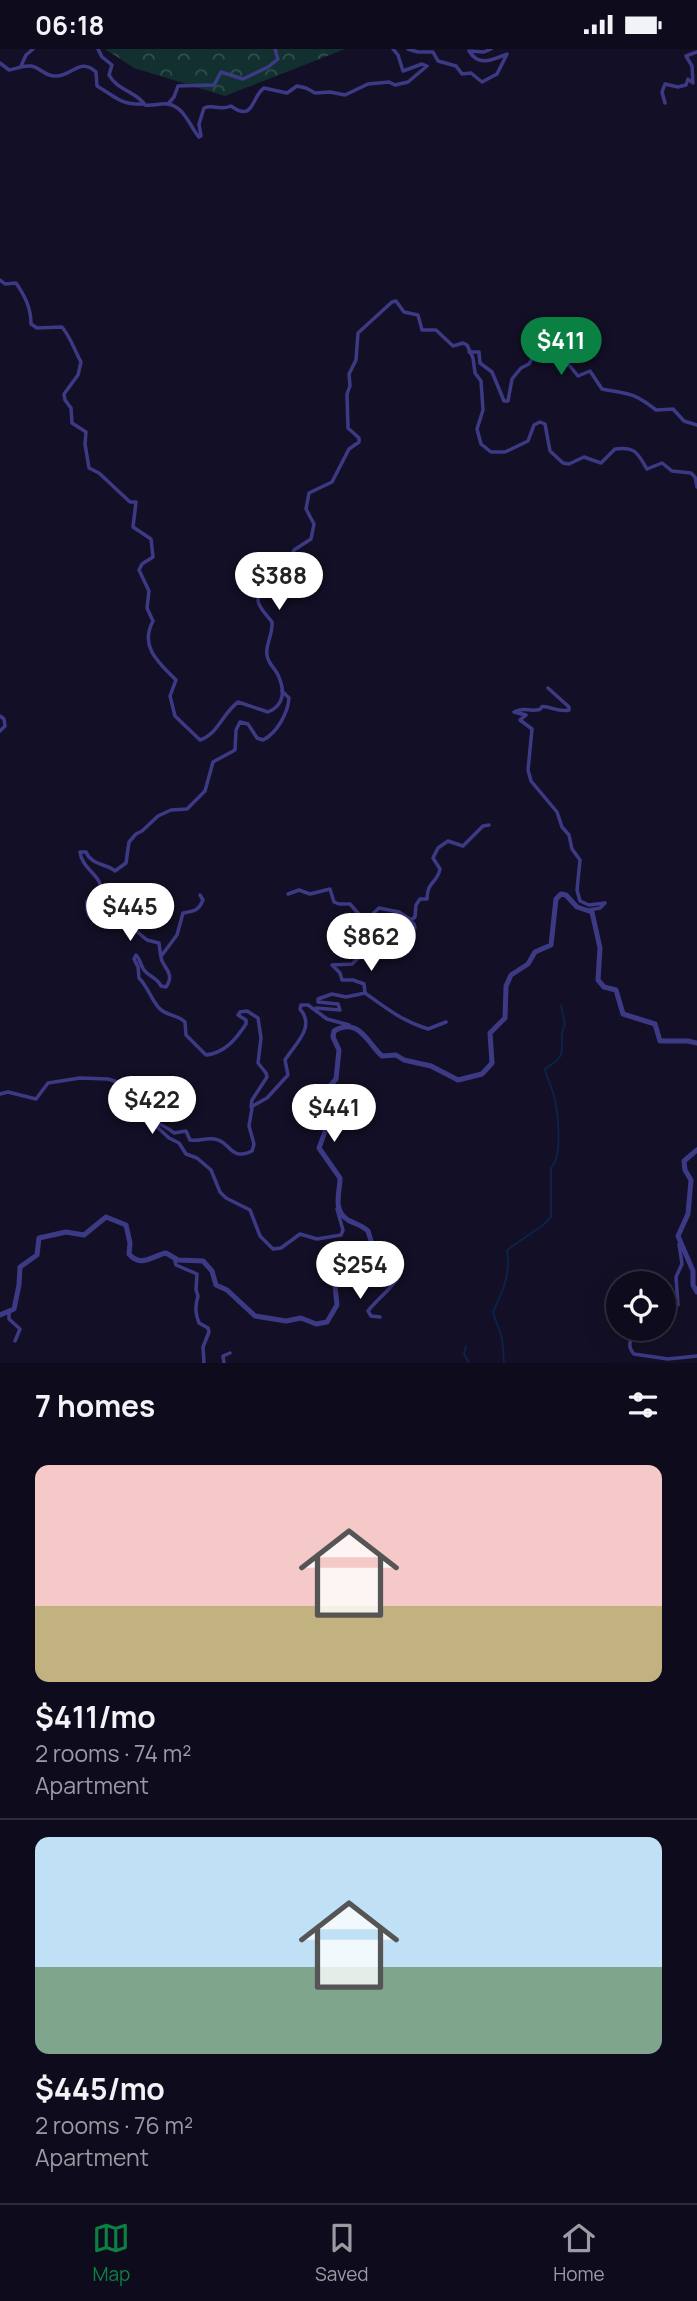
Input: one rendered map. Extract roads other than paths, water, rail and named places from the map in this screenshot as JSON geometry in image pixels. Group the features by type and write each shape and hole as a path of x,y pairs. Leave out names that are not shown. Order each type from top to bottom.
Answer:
{"street":[{"path":"19,68 26,54 33,49"},
{"path":"98,49 102,57 112,65 109,75 112,80 128,93 140,97 144,104"},
{"path":"169,104 178,86 214,85 221,72 243,79 266,68 278,59 275,49"},
{"path":"0,63 9,70 31,66 54,76 63,75 79,66 89,67 96,72 97,86 118,101 150,106 169,104 187,117 200,137 199,121 204,108 219,110 232,106 239,112 245,112 264,88 287,93 299,87 315,93 345,95 368,84 389,82 395,85 408,82 427,66 422,64 403,71 393,49"},
{"path":"408,49 418,53 433,52 438,61 456,65 462,74 471,73 482,82 496,74 507,55 483,61 475,58 469,51 484,53 491,49"},
{"path":"665,103 662,92 665,84 681,87 686,85 688,79 693,83 692,67 686,56 697,52"},
{"path":"0,280 5,284 18,284 24,292 31,324 37,328 58,327 65,330 80,360 78,375 64,393 71,408 72,424 86,432 89,468 99,473 125,498 132,503 136,502 133,527 151,539 153,557 142,564 140,573 149,591 147,607 153,621 148,632 151,653 159,665 176,680 170,696 176,718 202,740 213,734 227,710 238,702 262,711 271,711 282,701 278,673 267,656 272,622 262,613 258,603 266,584 289,579 289,563 294,550 311,538 314,524 306,509 309,493 332,482 349,449 359,442 359,437 348,428 346,397 349,374 356,360 359,331 392,302 396,301 402,311 419,316 422,330 436,330 453,345 465,343 473,358 475,373 481,381 484,410 478,425 478,436 481,444 491,452 506,452 528,441 531,430 540,422 545,424 547,429 550,451 563,463 569,464 584,457 601,463 615,449 627,449 641,456 647,469 662,464 672,471 691,473 695,477 697,487"},
{"path":"469,352 480,352 480,363 492,373 504,401 508,401 512,379 517,372 529,364 536,352 548,352 556,355 564,365 569,365 578,376 590,371 602,389 639,396 656,410 673,409 684,421 697,425"},
{"path":"251,1107 267,1098 288,1076 285,1059 295,1048 307,1025 300,1007 305,1004 327,1019 354,1027 368,1037 382,1056 396,1055 404,1060 431,1066 458,1080 485,1073 492,1063 490,1034 506,1014 507,981 514,972 528,964 535,952 551,945 556,899 561,894 566,895 577,907 589,910 600,908 605,903 589,905 580,901 577,890 580,860 572,849 568,832 562,827 557,812 531,781 528,770 532,729 520,720 526,715 514,712 547,707 569,710 548,688"},
{"path":"153,1120 157,1125 174,1133 186,1131 191,1140 208,1137 227,1144 229,1150 246,1154 253,1151 249,1126 251,1107 267,1077 258,1063 261,1038 258,1018 247,1011 240,1012 238,1015 246,1020 246,1025 232,1044 226,1049 206,1055 186,1035 185,1022 180,1017 160,1010 149,995 146,984 139,978 134,959 136,955 145,971 157,979 161,986 166,987 170,974 161,957 159,943 147,940 136,930 126,926 118,913 114,912 100,921 90,917 87,901 100,893 102,886 83,862 80,852 86,852 90,860 100,866 120,870 126,863 128,844 133,837 158,816 172,810 187,809 205,790 214,762 234,750 236,730 240,722 248,724 257,738 262,740 268,737 288,708 288,695 282,691"},
{"path":"0,716 4,719 5,726 0,731"},
{"path":"408,920 415,918 416,905 420,899 427,899 428,887 439,874 440,869 433,858 438,848 448,841 463,846 481,828 489,825"},
{"path":"288,894 299,890 310,894 332,889 334,902 350,904 365,921 384,921 395,933 405,935 412,934 415,928 399,912 379,908 367,919"},
{"path":"161,957 177,935 183,913 193,912 200,907 203,900 200,895"},
{"path":"589,910 594,915 600,948 598,980 617,992 624,1014 655,1024 660,1041 697,1043"},
{"path":"384,921 370,936 366,951 352,964 332,965 340,973 342,980 364,984 365,993 402,1020 428,1028 446,1022"},
{"path":"314,1008 340,1010 338,1004 318,1002 318,999 332,994 346,997 365,993"},
{"path":"0,1094 8,1092 36,1099 48,1083 80,1078 110,1079 136,1088 141,1098 147,1102 156,1128 179,1143 186,1154 197,1158 210,1169 220,1192 250,1210 260,1235 269,1247 281,1248 302,1234 317,1239 341,1235 343,1230 337,1213 340,1178 319,1148 328,1121 320,1101 336,1079 340,1050 333,1037 334,1031 344,1027 360,1032"},
{"path":"676,1306 676,1277 682,1264 678,1231 688,1214 691,1180 685,1170 684,1161 697,1150"},
{"path":"0,1315 9,1312 15,1305 20,1267 37,1255 38,1240 41,1237 66,1232 84,1235 104,1217 108,1217 127,1228 129,1254 132,1258 142,1262 169,1253 178,1260 201,1260 206,1263 216,1285 226,1290 256,1316 286,1321 300,1318 312,1323 324,1323 337,1305 332,1257 341,1252 362,1255 372,1244 368,1231 346,1218 338,1205"},
{"path":"679,1244 693,1271 693,1285 697,1292"},
{"path":"174,1257 176,1265 197,1274 197,1317 199,1324 208,1328 209,1332 203,1347 204,1363"},
{"path":"380,1317 371,1316 368,1311 381,1294 396,1282 400,1274 396,1269"},
{"path":"9,1312 9,1319 20,1328 15,1341"},
{"path":"630,1341 629,1347 634,1354 665,1359 697,1356"},
{"path":"224,1363 223,1356 230,1353"}],"waterway":[{"path":"504,1363 502,1338 493,1312 507,1274 507,1250 551,1217 551,1168 557,1154 558,1123 556,1103 545,1069 561,1054 565,1025 561,1005"},
{"path":"466,1346 464,1354 469,1363"}]}
